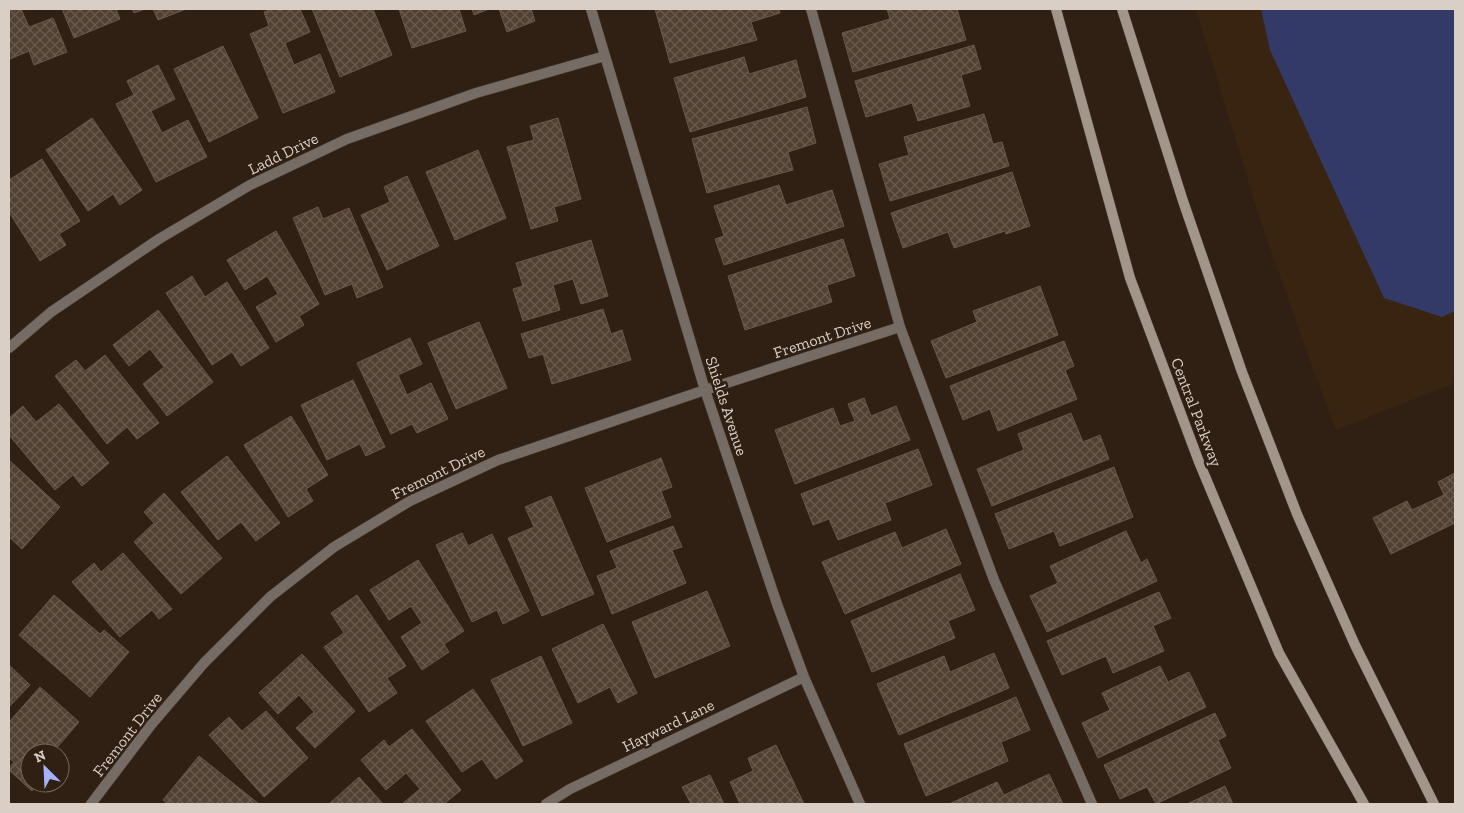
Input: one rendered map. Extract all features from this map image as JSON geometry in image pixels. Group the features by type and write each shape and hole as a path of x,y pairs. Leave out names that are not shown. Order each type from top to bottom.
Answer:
{"main road":[{"name":"Central Parkway","path":"1056,9 1130,278 1199,462 1279,653 1364,804"},
{"path":"1122,9 1183,201 1249,390 1297,514 1355,645 1434,804"}],"street":[{"name":"Shields Avenue","path":"591,9 705,390 777,604 804,676 860,804"},
{"path":"812,9 900,327 994,580 1092,804"},
{"name":"Ladd Drive","path":"9,348 51,312 159,239 250,185 347,139 476,93 605,56"},
{"name":"Fremont Drive","path":"91,804 151,725 204,663 270,597 334,547 410,501 498,460 900,327"},
{"name":"Hayward Lane","path":"546,804 570,789 804,676"}],"shaded area":[{"path":"1196,9 1455,9 1455,383 1336,430 1258,213"},
{"path":"1261,9 1455,9 1455,311 1442,317 1384,298 1270,50"}],"building":[{"path":"9,9 21,9 29,27 53,18 67,52 34,65 29,51 10,59"},
{"path":"62,9 116,9 120,19 74,38"},
{"path":"132,9 145,9 134,13"},
{"path":"153,9 186,9 158,20"},
{"path":"272,9 300,9 310,32 285,43 294,65 320,54 335,92 283,113 250,34 269,26 264,12"},
{"path":"312,9 373,9 392,55 340,77"},
{"path":"399,9 459,9 466,31 412,48"},
{"path":"472,9 489,9 474,15"},
{"path":"499,9 531,9 535,21 507,32"},
{"path":"655,9 779,9 780,13 751,22 757,40 670,63"},
{"path":"887,9 957,9 966,40 853,72 842,33 890,19"},
{"path":"974,45 981,69 961,75 970,106 918,121 912,103 866,117 855,81"},
{"path":"223,46 258,118 209,142 174,69"},
{"path":"744,57 749,74 796,60 806,97 690,132 674,78"},
{"path":"158,65 175,99 151,111 162,133 188,120 207,157 156,182 116,104 134,95 127,81"},
{"path":"807,107 816,143 788,152 793,170 707,193 692,139"},
{"path":"984,114 993,144 1002,142 1009,166 890,201 879,164 909,155 904,137"},
{"path":"92,118 142,190 120,205 113,194 88,211 46,150"},
{"path":"558,118 581,199 554,207 558,221 531,229 507,147 534,140 530,126"},
{"path":"478,150 506,218 455,240 426,172"},
{"path":"42,159 80,221 59,234 66,245 40,261 9,212 9,180"},
{"path":"1012,172 1030,226 1006,234 1005,231 954,248 948,232 903,248 891,213"},
{"path":"407,176 439,246 387,270 361,215 390,202 384,187"},
{"path":"779,185 786,205 832,190 844,226 724,265 715,239 724,236 714,206"},
{"path":"318,207 323,219 349,208 383,287 357,298 352,284 325,295 293,218"},
{"path":"276,231 319,304 299,316 304,325 276,342 256,307 278,294 267,276 245,290 227,260"},
{"path":"843,239 855,276 827,285 832,302 745,330 728,276"},
{"path":"591,240 608,296 581,304 573,279 553,285 560,310 523,321 513,289 523,286 516,263"},
{"path":"192,276 205,297 227,282 269,348 241,366 232,352 212,365 166,293"},
{"path":"1040,286 1058,335 946,378 931,341 977,322 973,311"},
{"path":"603,309 611,334 622,330 631,360 552,384 543,354 529,358 521,334"},
{"path":"158,310 213,382 167,416 143,384 164,367 150,349 129,366 113,345"},
{"path":"479,322 507,388 456,409 428,343"},
{"path":"410,338 422,364 398,375 407,395 431,383 448,419 417,433 412,424 391,434 357,363"},
{"path":"1064,341 1074,366 1065,370 1077,399 998,431 990,409 963,420 950,386"},
{"path":"105,355 159,423 137,439 127,427 107,444 55,376 76,360 85,371"},
{"path":"353,380 385,447 366,456 360,444 327,460 301,405"},
{"path":"864,398 871,416 896,406 910,440 795,484 775,430 833,408 840,426 855,421 848,404"},
{"path":"59,404 109,463 82,486 73,475 55,490 9,435 9,418 23,406 36,422"},
{"path":"1071,413 1083,442 1100,435 1109,459 992,506 977,469 1024,450 1018,434"},
{"path":"291,416 328,475 306,489 313,501 288,517 244,445"},
{"path":"918,449 932,485 885,503 891,520 838,540 829,519 813,525 801,494"},
{"path":"227,456 280,523 256,541 241,522 218,540 181,492"},
{"path":"661,458 672,487 661,491 671,517 607,542 585,488"},
{"path":"9,460 60,507 22,549 9,537"},
{"path":"1114,467 1133,517 1060,546 1054,531 1009,549 995,514"},
{"path":"1455,473 1455,523 1391,554 1373,518 1407,501 1412,510 1444,495 1438,482"},
{"path":"164,493 222,558 181,594 134,542 154,523 144,512"},
{"path":"551,496 594,594 542,616 508,538 534,527 525,507"},
{"path":"673,526 682,547 672,550 686,583 612,614 597,576 617,568 610,551"},
{"path":"946,529 961,564 845,614 822,562 895,532 902,548"},
{"path":"1126,531 1141,563 1147,559 1157,581 1047,632 1030,596 1058,583 1050,566"},
{"path":"462,533 468,546 492,534 529,611 503,624 497,610 472,622 436,545"},
{"path":"123,553 172,609 159,619 152,610 120,637 72,582 94,563 101,572"},
{"path":"418,560 464,631 444,644 449,652 422,670 401,637 422,623 411,606 389,620 370,590"},
{"path":"960,574 975,610 948,621 955,638 872,672 851,621"},
{"path":"707,591 730,646 655,678 632,622"},
{"path":"1159,592 1171,618 1153,626 1164,651 1113,673 1106,656 1062,675 1047,641"},
{"path":"54,595 100,634 104,630 129,652 90,697 19,635"},
{"path":"357,595 406,666 387,678 397,693 369,712 324,647 344,633 331,613"},
{"path":"603,624 637,693 618,703 610,687 578,703 552,649"},
{"path":"994,653 1009,688 899,735 877,684 944,656 950,672"},
{"path":"302,654 355,711 315,748 296,728 314,712 299,695 278,714 259,693"},
{"path":"541,656 572,723 523,746 491,680"},
{"path":"9,665 30,685 9,707"},
{"path":"1160,666 1168,682 1189,672 1206,707 1098,758 1082,723 1110,710 1102,693"},
{"path":"40,687 79,722 61,743 20,743 20,780 9,770 14,762 9,758 9,722"},
{"path":"473,689 523,761 496,779 482,759 462,772 426,721"},
{"path":"1016,697 1030,730 1001,742 1008,761 926,796 904,744"},
{"path":"266,711 308,758 264,797 209,735 229,717 242,731"},
{"path":"1215,713 1226,736 1218,740 1231,768 1156,804 1147,787 1120,799 1104,765"},
{"path":"412,729 461,790 444,804 402,804 420,789 406,773 386,790 361,760 384,740 389,747"},
{"path":"776,745 804,804 740,804 730,782 753,771 748,758"},
{"path":"199,756 259,804 209,804 206,802 204,804 168,804 163,800"},
{"path":"1049,774 1063,804 949,804 997,782 1004,795"},
{"path":"710,775 724,804 691,804 682,787"},
{"path":"359,777 383,804 329,804"},
{"path":"1225,786 1233,804 1187,804"}]}
